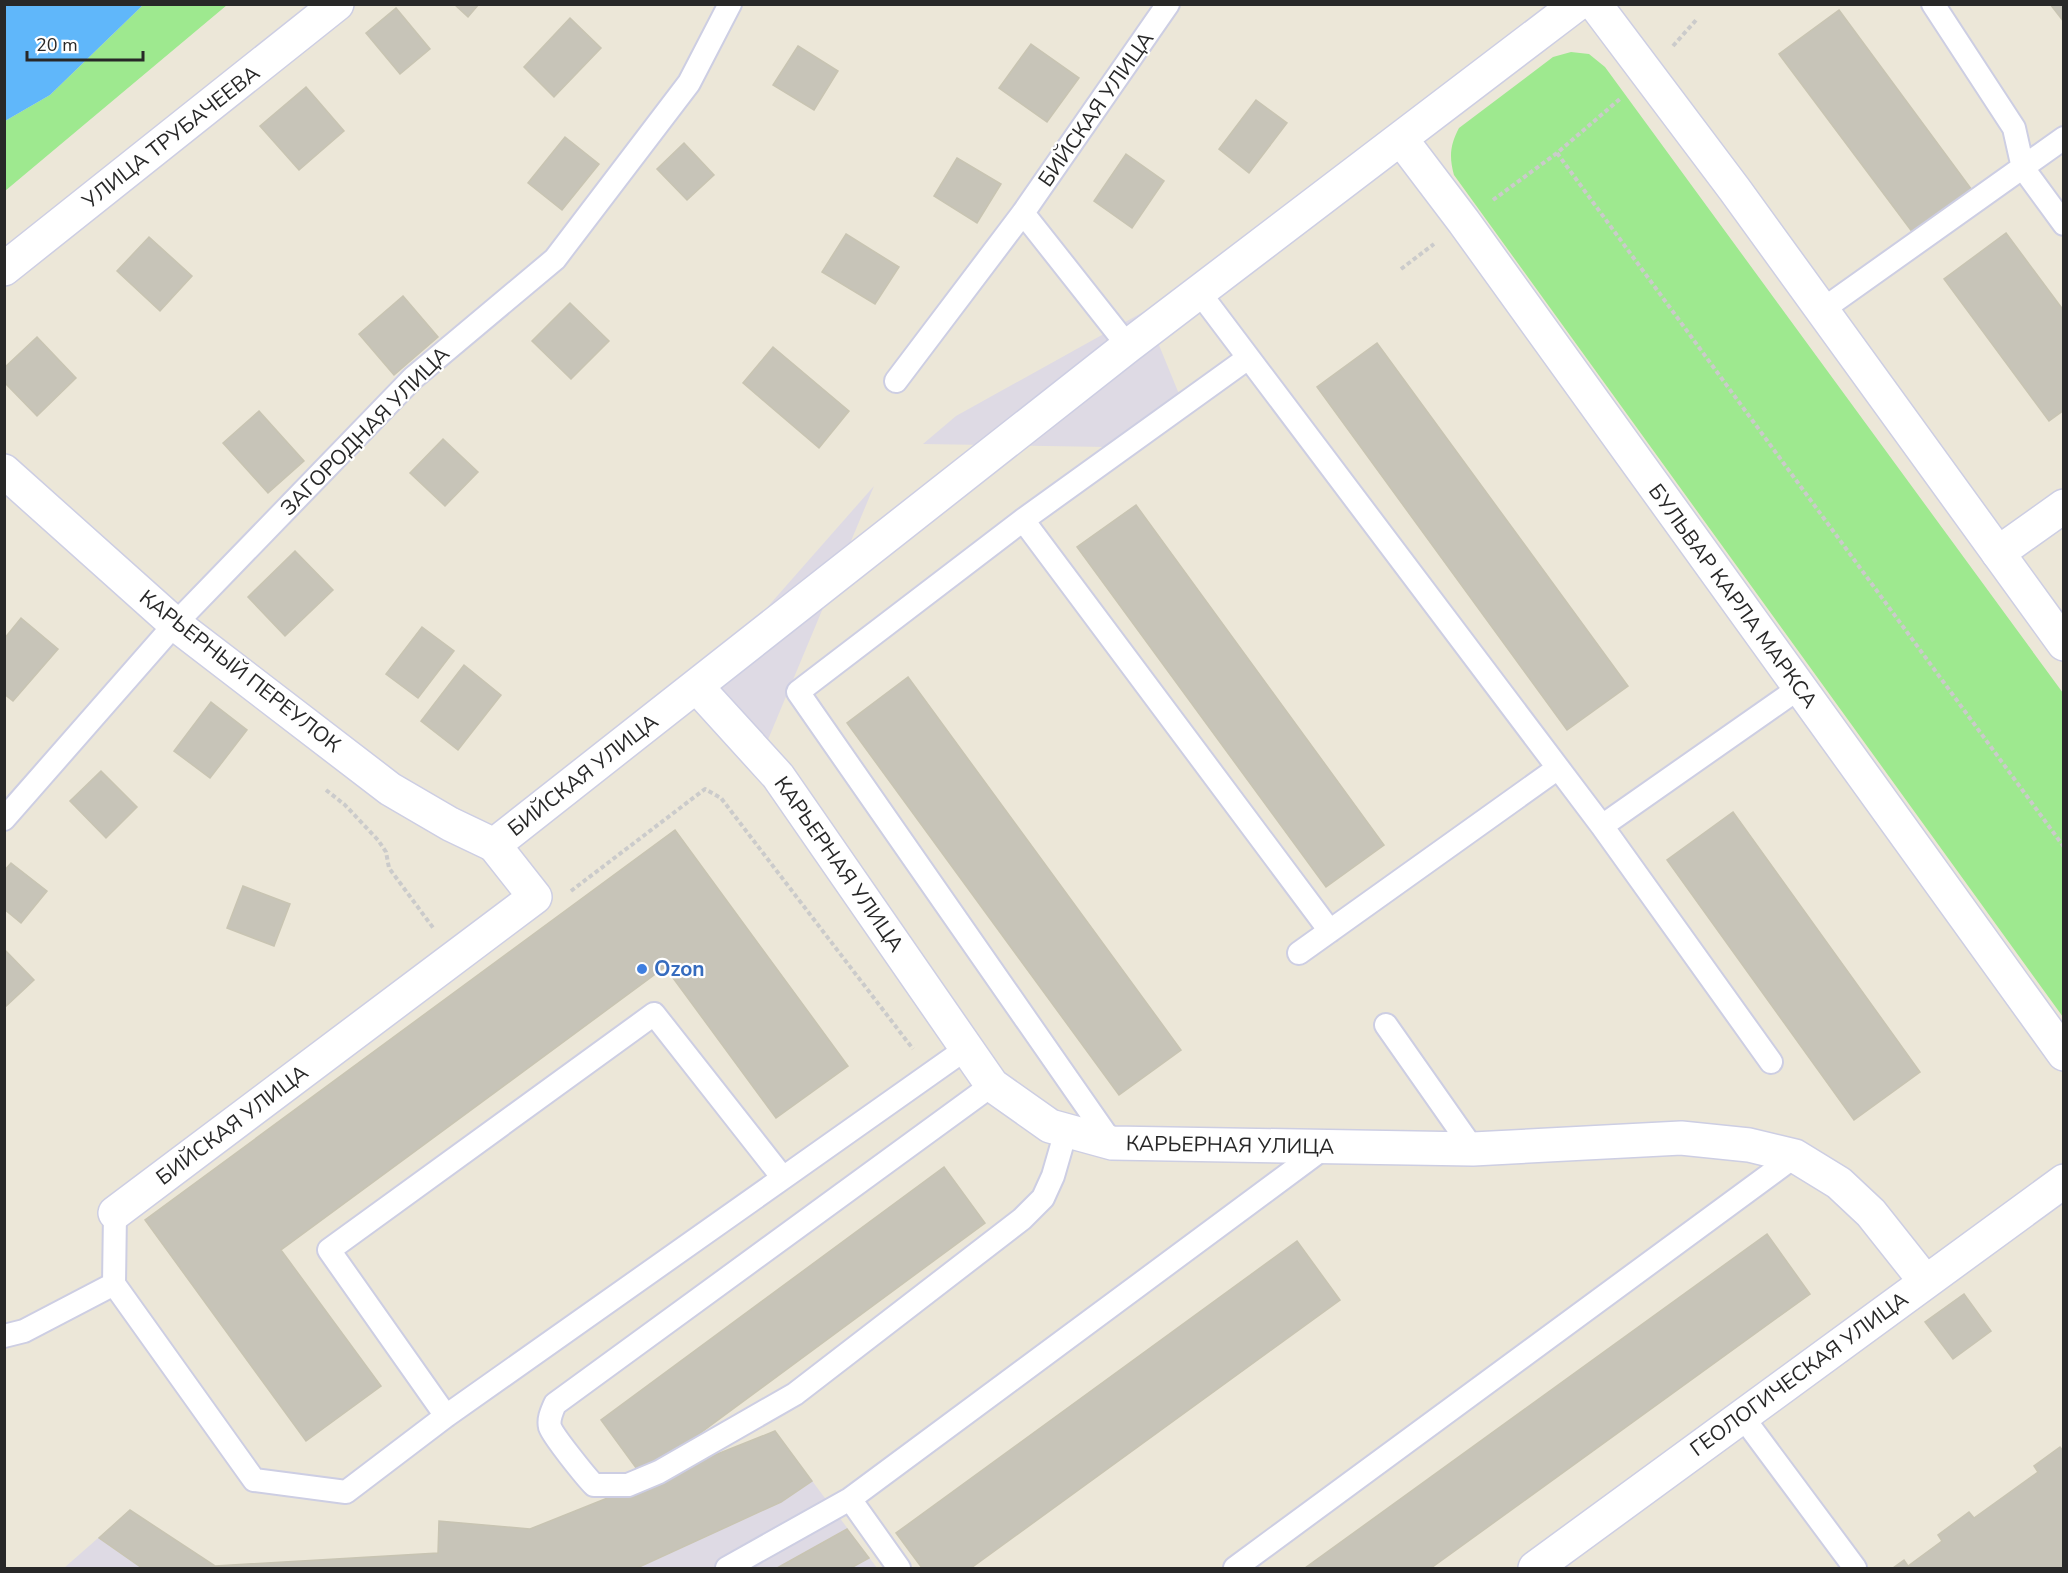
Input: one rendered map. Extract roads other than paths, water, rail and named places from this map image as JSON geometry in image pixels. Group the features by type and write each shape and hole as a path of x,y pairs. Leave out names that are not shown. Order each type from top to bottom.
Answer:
{"street":[{"name":"УЛИЦА ТРУБАЧЕЕВА","path":"4,269 337,4"},
{"name":"БИЙСКАЯ УЛИЦА","path":"116,1212 535,897 494,845 1128,346 1577,4"},
{"path":"1595,4 1822,310 2064,644"},
{"name":"БУЛЬВАР КАРЛА МАРКСА","path":"1401,139 1464,222 2064,1054"},
{"name":"КАРЬЕРНЫЙ ПЕРЕУЛОК","path":"4,471 175,624 390,789 450,824 494,845"},
{"path":"1998,553 2064,506"},
{"name":"КАРЬЕРНАЯ УЛИЦА","path":"697,687 778,776 992,1085 1050,1126 1112,1143 1473,1149 1681,1138 1749,1145 1796,1156 1839,1183 1871,1213 1925,1281"},
{"name":"ГЕОЛОГИЧЕСКАЯ УЛИЦА","path":"1535,1569 2064,1181"}],"lane":[{"name":"ЗАГОРОДНАЯ УЛИЦА","path":"4,819 175,624 413,378 555,259 689,83 730,4"},
{"name":"БИЙСКАЯ УЛИЦА","path":"896,381 1023,213 1168,4"},
{"path":"1933,4 2014,128 2023,168 2064,224"},
{"path":"1822,310 2064,138"},
{"path":"1023,213 1128,346"},
{"path":"1199,292 1602,826 1771,1062"},
{"path":"1112,1143 798,692 1023,520 1248,358"},
{"path":"1023,520 1330,931"},
{"path":"1602,826 1799,688"},
{"path":"1299,953 1558,768"},
{"path":"446,1416 329,1250 654,1014 783,1178"},
{"path":"1386,1025 1473,1149"},
{"path":"116,1212 114,1284 254,1480 346,1492 446,1416 966,1048"},
{"path":"992,1085 555,1404 550,1416 550,1428 594,1485 628,1485 658,1472 795,1394 1022,1219 1043,1198 1053,1176 1066,1131"},
{"path":"728,1569 850,1499 1325,1147"},
{"path":"1235,1569 1796,1156"},
{"path":"4,1336 24,1331 114,1284"},
{"path":"1742,1416 1855,1569"},
{"path":"850,1499 899,1569"}],"water":[{"path":"5,4 143,5 50,95 5,121"}],"place":[{"name":"Ozon","path":"642,969"}]}
